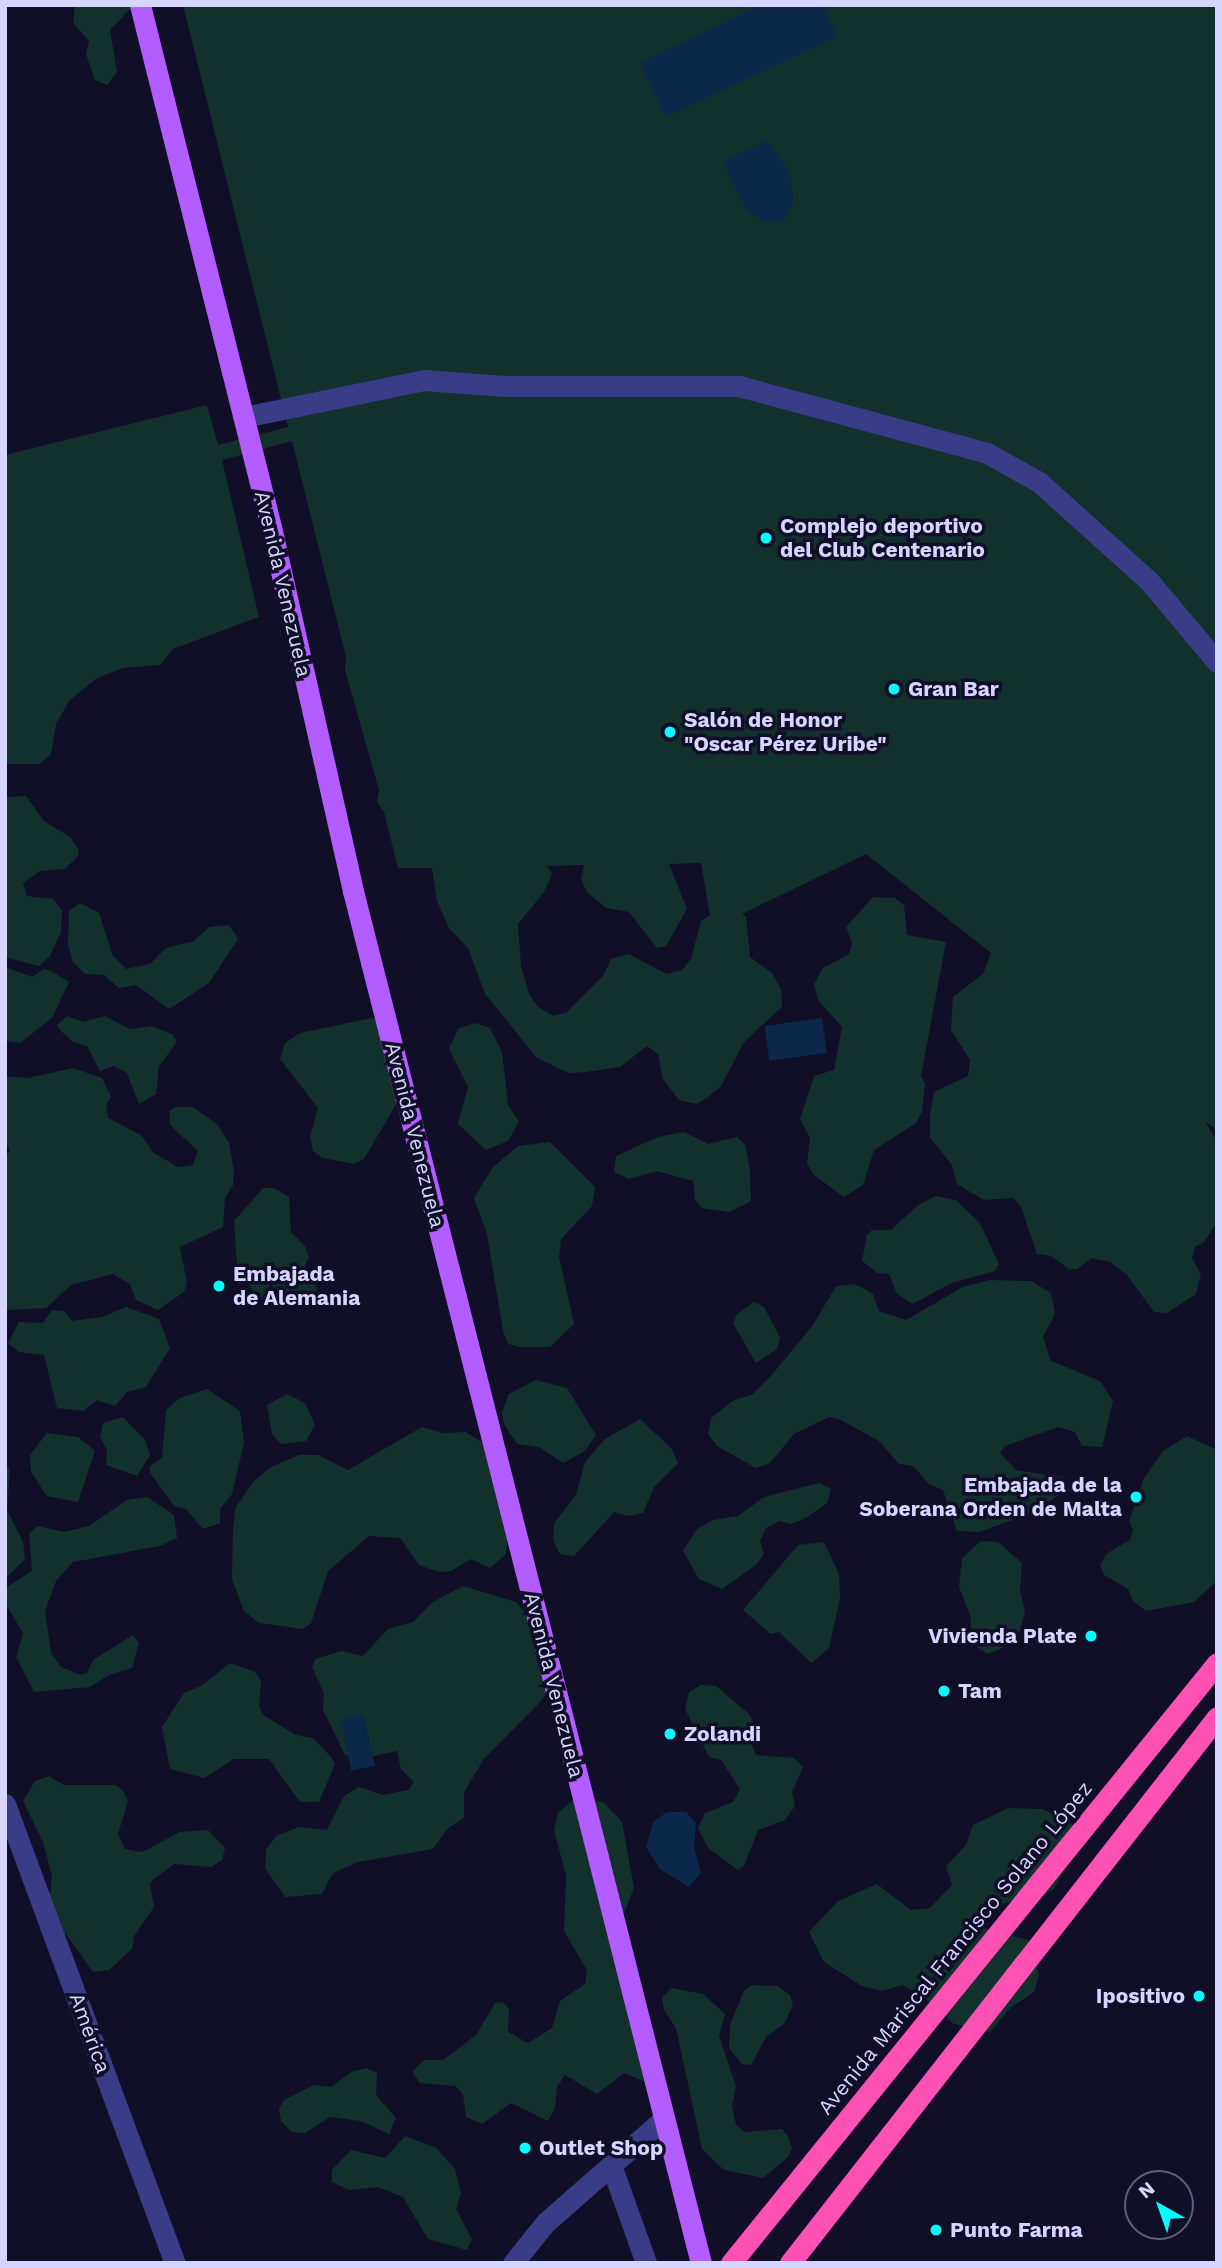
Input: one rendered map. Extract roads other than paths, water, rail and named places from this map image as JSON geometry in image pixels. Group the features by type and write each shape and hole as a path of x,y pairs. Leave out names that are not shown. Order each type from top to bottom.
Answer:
{"highway":[{"name":"Avenida Mariscal Francisco Solano López","path":"731,2263 1214,1672"},
{"path":"790,2263 1217,1717"}],"main road":[{"name":"Avenida Venezuela","path":"140,5 244,417 353,891 701,2263"}],"street":[{"path":"244,417 424,380 505,386 739,386 986,453 1039,482 1149,581 1217,662"},
{"name":"América","path":"5,1804 176,2263"},
{"path":"513,2263 545,2223 664,2119"},
{"path":"611,2165 646,2263"}],"water":[{"path":"761,5 822,5 837,36 666,117 640,63"},
{"path":"767,140 790,174 794,202 783,221 766,222 747,212 723,162"},
{"path":"822,1018 827,1053 769,1061 765,1026"},
{"path":"364,1715 375,1766 351,1771 341,1720"},
{"path":"667,1812 686,1812 696,1823 694,1847 701,1873 689,1887 660,1869 646,1847 653,1822"}],"place":[{"name":"Complejo deportivo del Club Centenario","path":"766,538"},
{"name":"Gran Bar","path":"894,689"},
{"name":"Salón de Honor \"Oscar Pérez Uribe\"","path":"670,732"},
{"name":"Embajada de Alemania","path":"219,1286"},
{"name":"Embajada de la Soberana Orden de Malta","path":"1136,1497"},
{"name":"Vivienda Plate","path":"1091,1636"},
{"name":"Tam","path":"944,1691"},
{"name":"Zolandi","path":"670,1734"},
{"name":"Ipositivo","path":"1199,1996"},
{"name":"Outlet Shop","path":"525,2148"},
{"name":"Punto Farma","path":"936,2230"}]}
